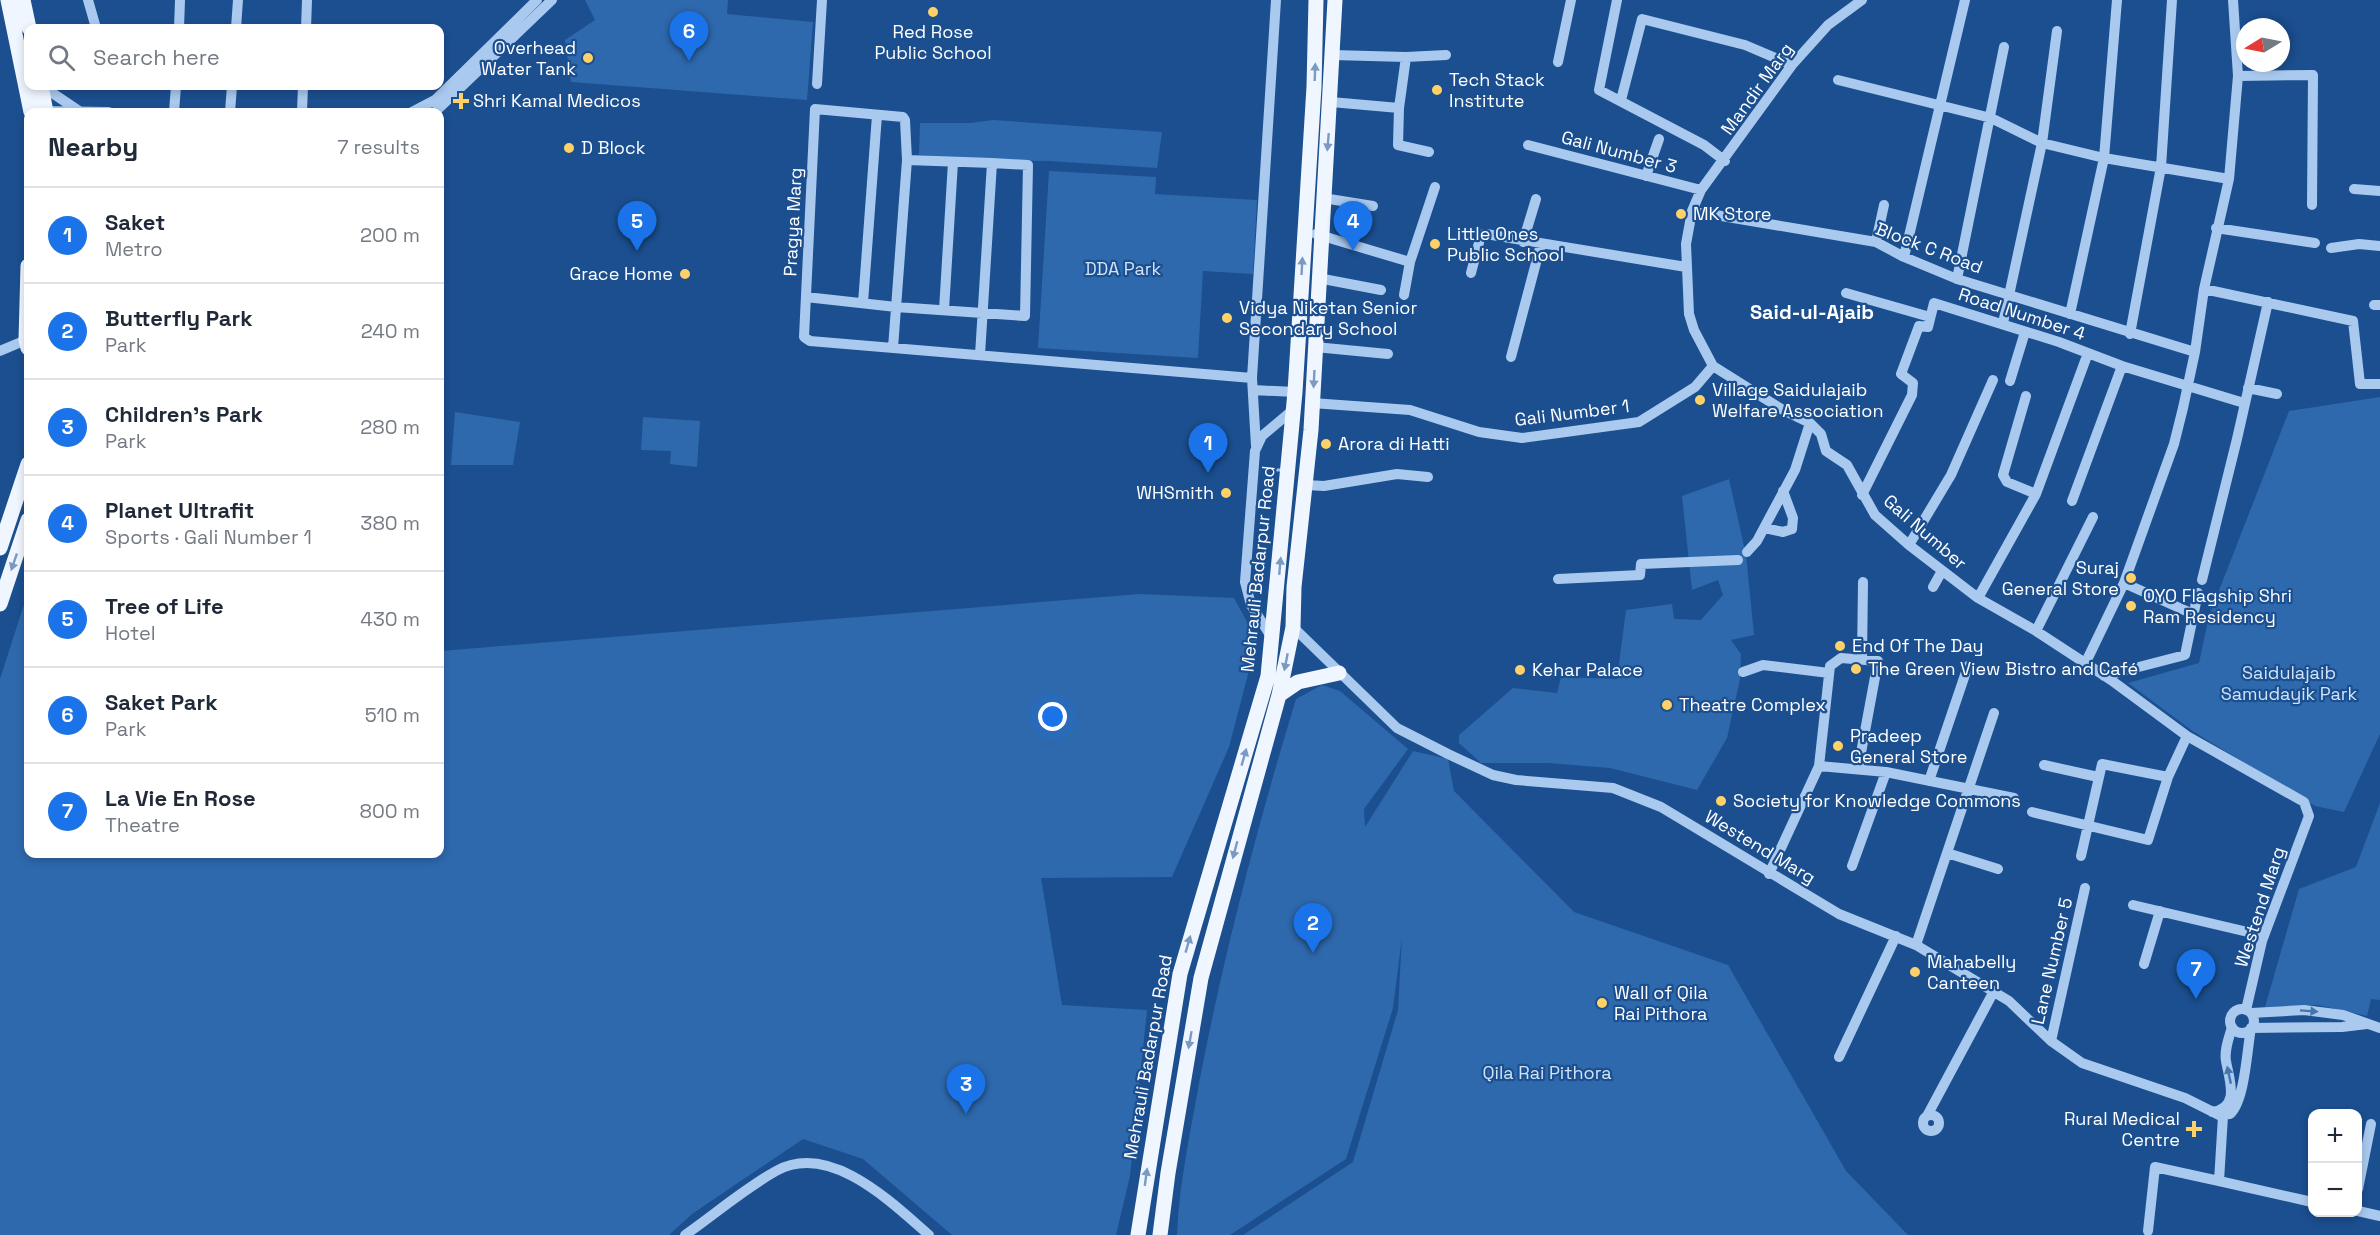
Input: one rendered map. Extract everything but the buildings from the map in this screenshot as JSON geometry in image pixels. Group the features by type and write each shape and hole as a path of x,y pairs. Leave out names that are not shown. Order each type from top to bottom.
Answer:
{"main road":[{"path":"8,0 24,58"},
{"path":"24,0 28,24"},
{"name":"Mehrauli Badarpur Road","path":"1138,1235 1180,974 1268,676 1294,409 1314,87 1316,0"},
{"name":"Mehrauli Badarpur Road","path":"1160,1235 1168,1173 1201,978 1257,767 1279,695 1293,627 1294,587 1306,485 1312,403 1323,198 1331,102 1335,0"},
{"path":"33,90 38,108"},
{"path":"39,108 42,90"},
{"path":"0,548 24,476"},
{"path":"0,604 24,532"},
{"path":"1279,695 1298,682 1339,673"}],"street":[{"path":"88,0 95,24"},
{"path":"179,24 180,0"},
{"path":"236,24 238,0"},
{"path":"306,24 307,0"},
{"path":"420,108 435,100 537,0"},
{"path":"439,108 552,0"},
{"path":"817,84 822,0"},
{"path":"1272,638 1251,605 1245,582 1256,446 1252,378 1276,0"},
{"path":"1557,62 1571,0"},
{"path":"1617,0 1598,85 1601,91 1704,145 1725,161"},
{"name":"Mandir Marg","path":"1692,211 1701,190 1725,161 1792,65 1828,25 1862,0"},
{"path":"1904,257 1965,0"},
{"path":"2070,314 2104,158 2117,0"},
{"path":"2130,334 2161,167 2172,0"},
{"path":"2085,664 2124,583 2174,444 2188,384 2216,228 2229,179 2238,76 2233,0"},
{"path":"1621,100 1642,19 1745,45 1792,65"},
{"path":"2003,323 2043,143 2057,31"},
{"path":"1957,279 2004,47"},
{"path":"1333,55 1406,57 1446,55"},
{"path":"1406,57 1399,108 1398,145 1429,152"},
{"path":"2238,76 2313,75 2312,205"},
{"path":"1838,80 1991,118 2043,143 2104,158 2229,179"},
{"path":"48,90 75,108"},
{"path":"174,108 176,90"},
{"path":"230,108 232,90"},
{"path":"302,108 303,90"},
{"path":"1331,102 1399,108"},
{"name":"Pragya Marg","path":"877,115 815,109 804,337 810,341 893,348"},
{"path":"862,303 877,115 904,119 907,160 893,348 1252,378"},
{"path":"1646,176 1659,139"},
{"name":"Gali Number 3","path":"1528,145 1701,190"},
{"path":"806,297 896,307 1025,316 1028,165 907,160"},
{"path":"944,310 953,162"},
{"path":"980,355 992,163"},
{"path":"1404,295 1410,262 1436,187"},
{"path":"2354,189 2380,192"},
{"path":"1323,198 1372,206"},
{"path":"1523,242 1536,200"},
{"path":"1876,242 1884,204"},
{"path":"1692,211 1686,244 1689,319 1713,366 1783,410 1810,423 1795,471 1764,528 1747,552"},
{"name":"Block C Road","path":"1692,211 1876,242 1904,257 1957,279 2130,334 2195,352"},
{"path":"2216,228 2315,243"},
{"path":"1304,231 1410,262"},
{"path":"1471,273 1483,234 1686,267"},
{"path":"1511,357 1540,244"},
{"path":"2331,248 2359,244 2380,246"},
{"path":"1318,278 1381,290"},
{"path":"2204,289 2354,321 2360,384 2380,384"},
{"path":"1846,293 1930,316"},
{"path":"2202,580 2268,302"},
{"name":"Road Number 4","path":"1862,495 1912,395 1913,383 1901,374 1919,326 1928,327 1934,303 2003,323 2122,366 2188,384 2244,403"},
{"path":"2010,381 2025,332"},
{"path":"0,351 24,345"},
{"path":"1315,347 1388,354"},
{"path":"1978,598 2036,494 2088,353"},
{"name":"Gali Number 1","path":"1312,403 1410,410 1479,432 1522,438 1639,423 1695,387 1713,366"},
{"path":"2072,501 2122,366"},
{"path":"1909,545 1951,474 1993,380"},
{"path":"2248,388 2277,394"},
{"path":"1252,390 1295,392"},
{"path":"2026,396 2003,475 2007,482 2036,494"},
{"path":"1256,446 1262,436 1294,409"},
{"name":"Gali Number","path":"1810,423 1821,434 1826,451 1847,465 1862,495 1875,514 1942,571 1978,598 2036,631 2104,676 2187,736 2304,802 2309,816"},
{"path":"1306,485 1324,486 1396,474 1428,477"},
{"path":"1764,528 1783,532 1792,530 1793,518 1783,491"},
{"path":"2036,631 2093,517"},
{"path":"1558,579 1640,575 1641,564 1737,560"},
{"path":"1933,587 1942,571"},
{"path":"1862,659 1863,582"},
{"path":"2124,583 2193,614"},
{"path":"2104,676 2185,655 2198,593"},
{"name":"Westend Marg","path":"1293,627 1397,728 1484,771 1516,780 1613,788 1638,796 1718,840 1769,874 1839,914 1916,945 1994,991 2009,1001 2051,1041 2082,1064 2185,1098 2212,1112 2223,1116 2233,1112 2241,1091 2254,1020 2248,1011 2240,1009 2233,1013 2226,1052 2231,1079 2229,1100 2222,1109 2212,1112"},
{"path":"1769,874 1819,766 1830,666 1841,658 1878,661 1858,769"},
{"path":"1743,672 1763,665 1829,673"},
{"path":"1929,781 1968,666"},
{"path":"1916,945 1994,713"},
{"path":"2032,812 2148,840 2168,777 2187,736"},
{"path":"2081,856 2102,764 2168,777"},
{"path":"2043,765 2098,777"},
{"path":"1819,766 1886,772 2014,798"},
{"path":"1852,866 1886,772"},
{"name":"Westend Marg","path":"2248,1011 2265,932 2309,816"},
{"path":"1947,853 1998,869"},
{"name":"Lane Number 5","path":"2051,1041 2085,888"},
{"path":"2133,905 2252,933 2265,932"},
{"path":"2144,964 2160,911"},
{"path":"1839,1057 1896,936"},
{"path":"1927,1116 1994,991"},
{"path":"2248,1011 2304,1010 2343,1015 2380,1028"},
{"path":"2232,1027 2243,1033 2251,1028 2342,1027 2367,1024"},
{"path":"2219,1181 2223,1116"},
{"path":"2362,1169 2371,1124"},
{"path":"685,1235 778,1170 797,1164 815,1164 852,1175 872,1188 928,1235"},
{"path":"2148,1231 2155,1167 2308,1201"},
{"path":"2362,1212 2380,1216"}],"green space":[{"path":"585,0 728,0 727,14 813,22 807,100 571,82 565,40 595,20"},
{"path":"993,120 1162,132 1157,168 1049,161 974,160 919,155 920,123 971,123"},
{"name":"DDA Park","path":"1049,171 1156,177 1155,194 1257,200 1253,274 1203,271 1198,358 1038,348"},
{"name":"Saidulajaib Samudayik Park","path":"2380,397 2380,734 2344,812 2315,806 2194,732 2128,683 2199,663 2209,616 2289,411"},
{"path":"455,412 520,422 513,465 451,465"},
{"path":"643,417 700,421 697,467 670,464 671,451 641,450"},
{"path":"1729,479 1746,555 1754,635 1731,640 1741,654 1740,679 1727,738 1697,790 1610,768 1548,763 1481,763 1459,743 1459,735 1513,688 1557,693 1561,677 1617,679 1626,610 1672,604 1674,619 1701,620 1723,595 1718,580 1692,590 1682,496"},
{"path":"1139,594 1234,598 1257,640 1229,747 1172,877 1041,878 1062,1005 1147,1010 1130,1176 1116,1235 952,1235 863,1159 803,1139 692,1214 669,1235 0,1235 0,679 24,604 24,858 444,858 444,651"},
{"name":"Qila Rai Pithora","path":"1322,685 1340,691 1408,749 1364,809 1365,827 1413,751 1448,759 1454,791 1574,912 1728,965 1846,1171 1908,1235 1243,1235 1353,1162 1398,1010 1402,937 1393,1008 1346,1159 1230,1235 1177,1235 1183,1176 1200,1078 1231,934 1268,793 1296,699"},
{"path":"2380,803 2380,1000 2371,999 2367,1016 2318,1005 2265,1007 2299,889 2356,867"}],"waterway":[{"path":"1273,470 1283,470"}],"place":[{"name":"Red Rose Public School","path":"933,12"},
{"name":"Overhead Water Tank","path":"588,58"},
{"name":"Saket Park","path":"689,61"},
{"name":"Tech Stack Institute","path":"1437,90"},
{"name":"Shri Kamal Medicos","path":"461,101"},
{"name":"D Block","path":"569,148"},
{"name":"MK Store","path":"1681,214"},
{"name":"Little Ones Public School","path":"1435,244"},
{"name":"Tree of Life","path":"637,251"},
{"name":"Planet Ultrafit","path":"1353,251"},
{"name":"Grace Home","path":"685,274"},
{"name":"Vidya Niketan Senior Secondary School","path":"1227,318"},
{"name":"Village Saidulajaib Welfare Association","path":"1700,400"},
{"name":"Arora di Hatti","path":"1326,444"},
{"name":"Saket","path":"1208,473"},
{"name":"WHSmith","path":"1226,493"},
{"name":"Suraj General Store","path":"2131,578"},
{"name":"OYO Flagship Shri Ram Residency","path":"2131,606"},
{"name":"End Of The Day","path":"1840,646"},
{"name":"The Green View Bistro and Café","path":"1856,669"},
{"name":"Kehar Palace","path":"1520,670"},
{"name":"Theatre Complex","path":"1667,705"},
{"name":"Pradeep General Store","path":"1838,746"},
{"name":"Society for Knowledge Commons","path":"1721,801"},
{"name":"Butterfly Park","path":"1313,953"},
{"name":"Mahabelly Canteen","path":"1915,972"},
{"name":"La Vie En Rose","path":"2196,999"},
{"name":"Wall of Qila Rai Pithora","path":"1602,1003"},
{"name":"Children's Park","path":"966,1114"},
{"name":"Rural Medical Centre","path":"2194,1129"}],"district":[{"name":"Said-ul-Ajaib","path":"1812,312"}]}
